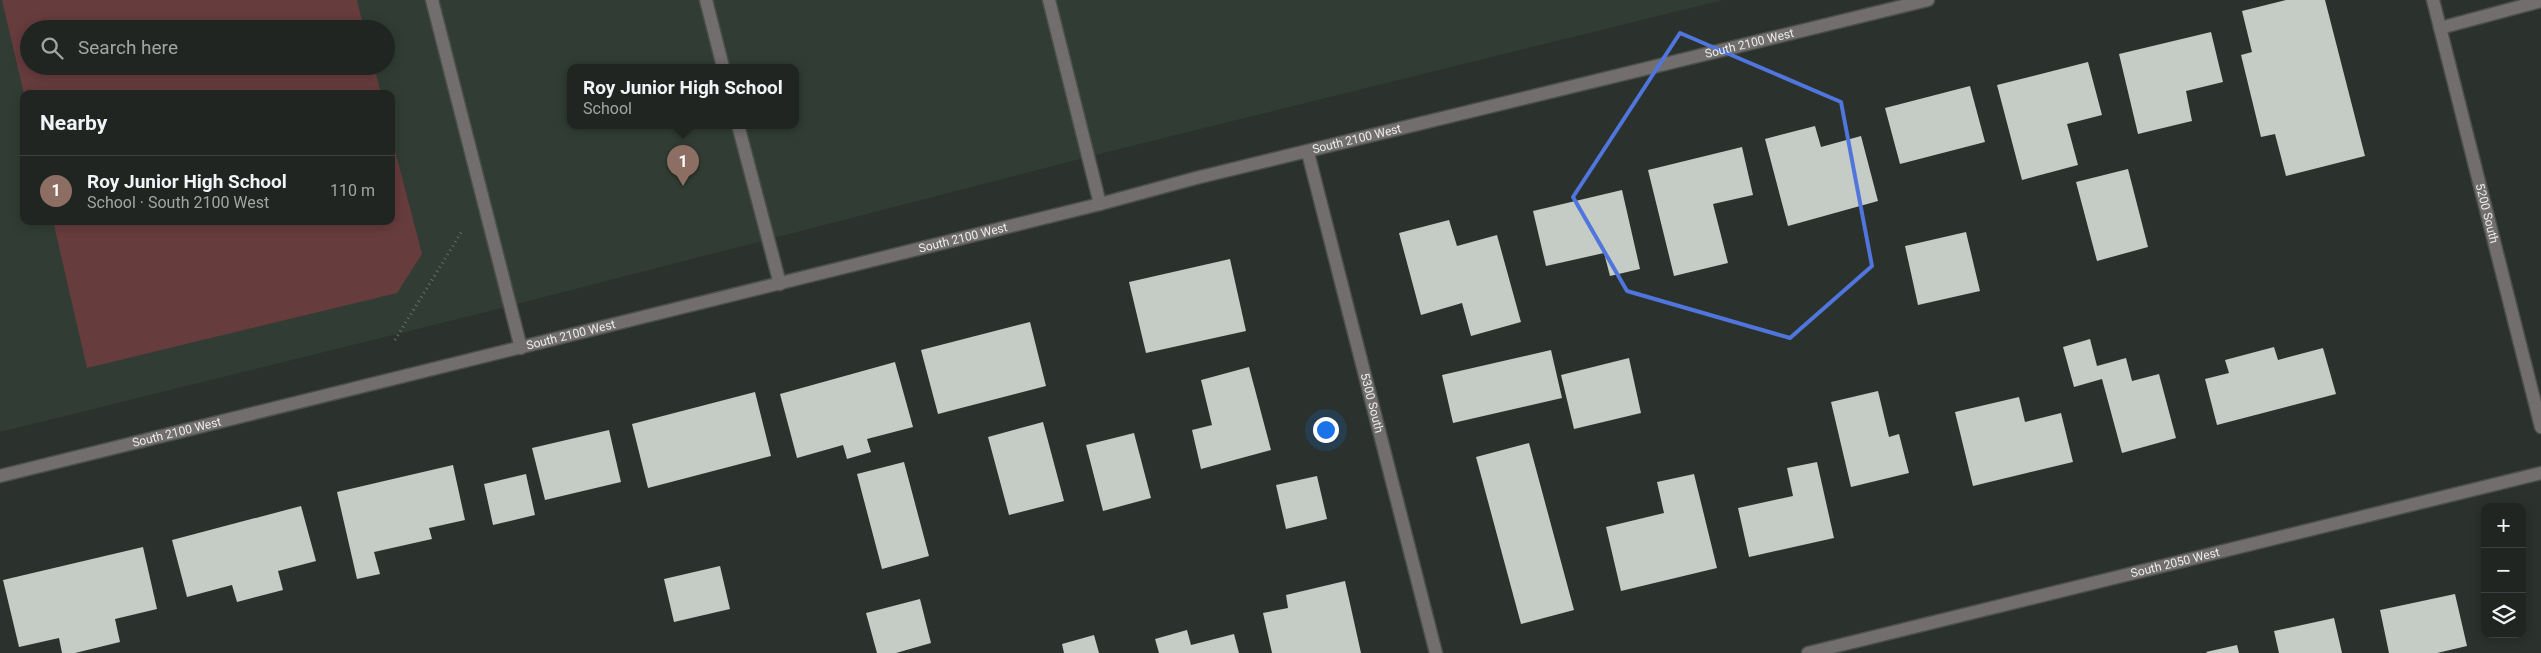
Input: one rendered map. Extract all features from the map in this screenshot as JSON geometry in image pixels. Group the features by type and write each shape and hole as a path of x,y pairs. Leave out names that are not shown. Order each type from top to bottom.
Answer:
{"street":[{"path":"432,0 520,348"},
{"path":"706,0 722,64"},
{"path":"1050,0 1100,204"},
{"name":"South 2100 West","path":"0,476 780,284 1196,178 1928,0"},
{"name":"5200 South","path":"2433,0 2541,427"},
{"path":"2440,28 2541,0"},
{"path":"739,129 780,284"},
{"name":"5300 South","path":"1308,152 1436,653"},
{"name":"South 2050 West","path":"1808,653 2541,473"}],"path":[{"path":"395,340 462,230"}],"highlighted area":[{"path":"1680,33 1841,102 1872,266 1790,338 1627,291 1573,197"}],"shaded area":[{"path":"0,0 1723,0 1111,151 486,312 0,432"},
{"path":"2,0 357,0 362,20 20,20 20,75 376,75 380,90 23,90"},
{"path":"395,150 422,254 397,293 87,368 54,225 395,225"}],"building":[{"path":"2286,0 2325,0 2365,156 2286,176 2275,134 2261,137 2241,55 2252,52 2242,11"},
{"path":"2211,32 2223,82 2186,91 2192,121 2138,134 2119,54"},
{"path":"2088,62 2102,115 2067,124 2078,165 2022,180 1997,85"},
{"path":"1970,86 1985,142 1900,164 1885,108"},
{"path":"1815,126 1821,147 1861,136 1878,201 1788,226 1765,139"},
{"path":"1742,147 1753,195 1713,204 1728,263 1674,276 1648,170"},
{"path":"2128,169 2148,247 2097,261 2076,182"},
{"path":"1622,190 1640,269 1610,276 1604,253 1546,266 1533,211"},
{"path":"1449,220 1457,246 1497,235 1521,322 1471,336 1462,303 1421,315 1399,233"},
{"path":"1966,232 1980,291 1918,305 1905,246"},
{"path":"1230,259 1246,331 1146,353 1129,282"},
{"path":"1030,322 1046,386 938,414 921,350"},
{"path":"2090,339 2097,366 2126,358 2132,381 2159,374 2176,438 2122,453 2102,379 2074,387 2063,347"},
{"path":"2274,347 2278,360 2323,348 2336,394 2217,425 2205,379 2229,373 2225,360"},
{"path":"1551,350 1562,398 1453,423 1442,375"},
{"path":"1629,358 1641,413 1574,429 1561,375"},
{"path":"895,362 913,427 867,439 871,452 847,459 843,445 797,458 780,394"},
{"path":"1249,367 1271,450 1201,469 1192,430 1212,425 1201,380"},
{"path":"1878,391 1889,437 1899,434 1909,473 1851,487 1831,402"},
{"path":"755,392 771,456 648,488 632,424"},
{"path":"2019,397 2025,422 2061,413 2073,462 1973,486 1955,412"},
{"path":"1043,422 1064,501 1009,515 988,437"},
{"path":"609,430 621,482 545,500 532,448"},
{"path":"1134,433 1151,498 1103,511 1086,445"},
{"path":"1529,443 1574,610 1521,624 1476,457"},
{"path":"904,462 929,556 882,569 857,474"},
{"path":"1817,462 1834,538 1749,557 1738,508 1793,496 1787,468"},
{"path":"453,465 465,520 429,528 432,539 374,552 380,574 357,579 337,492"},
{"path":"526,474 535,515 493,525 484,484"},
{"path":"1694,474 1717,568 1621,591 1606,527 1664,513 1657,482"},
{"path":"1317,476 1327,519 1286,529 1276,485"},
{"path":"301,506 316,561 278,571 283,590 237,602 232,585 187,597 172,540"},
{"path":"143,547 157,609 115,619 120,642 75,653 62,653 59,638 19,647 3,580"},
{"path":"720,566 730,609 674,622 664,579"},
{"path":"1345,581 1361,653 1272,653 1263,613 1288,608 1286,595"},
{"path":"2455,594 2467,646 2437,653 2389,653 2380,610"},
{"path":"920,599 931,643 896,653 877,653 866,613"},
{"path":"2334,618 2342,653 2279,653 2274,631"},
{"path":"1187,630 1191,645 1234,634 1239,653 1159,653 1155,639"},
{"path":"1094,635 1099,653 1064,653 1062,644"},
{"path":"2237,645 2239,653 2206,652"}],"place":[{"name":"Roy Junior High School","path":"683,186"}]}
